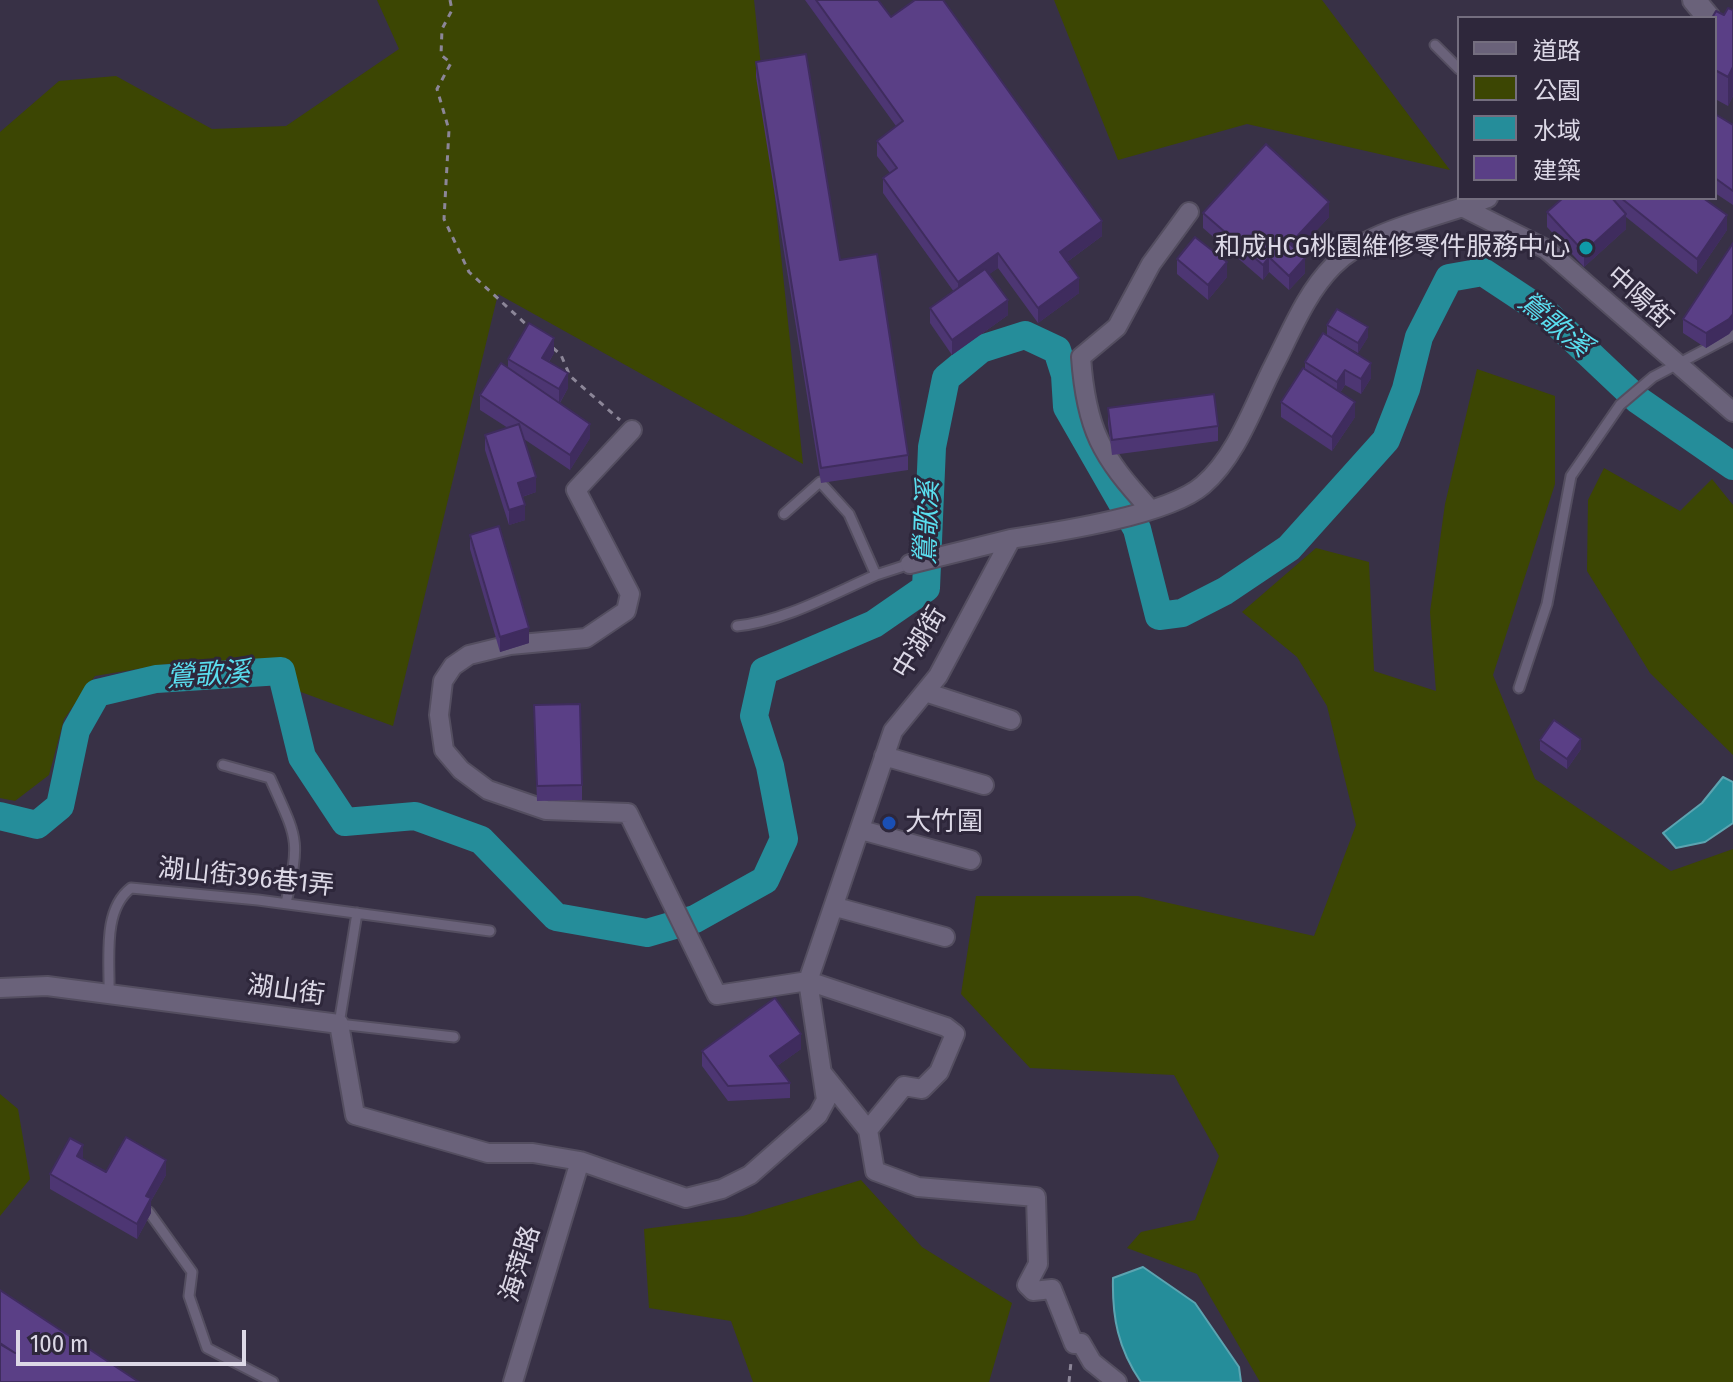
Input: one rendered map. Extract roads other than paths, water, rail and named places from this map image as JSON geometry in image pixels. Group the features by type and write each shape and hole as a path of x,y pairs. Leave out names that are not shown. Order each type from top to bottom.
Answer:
{"street":[{"path":"910,564 1144,510 1182,498 1203,485 1229,453 1307,301 1333,265 1358,247 1393,231 1483,200"},
{"name":"中陽街","path":"1464,208 1546,249 1675,365 1733,412"},
{"path":"1144,510 1098,440 1086,408 1081,357 1117,327 1151,264 1189,212"},
{"path":"632,430 576,490 630,594 626,611 586,638 510,645 469,655 453,666 443,681 439,715 444,750 461,770 488,790 546,810 628,813 717,995 808,981 946,1027 955,1034 939,1072 922,1089 904,1086 868,1130"},
{"name":"中湖街","path":"580,1161 686,1198 722,1189 750,1175 818,1115 826,1100 808,981 836,907 893,731 938,676 1011,539"},
{"path":"925,692 1011,720"},
{"path":"884,756 984,785"},
{"path":"861,830 971,860"},
{"path":"836,907 945,937"},
{"name":"湖山街","path":"0,988 47,986 339,1024 355,1115 488,1153 533,1153 580,1161"},
{"path":"823,1074 868,1130 875,1171 918,1187 1036,1197 1038,1264 1027,1285 1033,1291 1052,1289 1074,1344 1081,1343 1092,1362 1117,1382"},
{"name":"海萍路","path":"513,1382 580,1161"}],"lane":[{"path":"1435,45 1457,67"},
{"path":"1519,688 1547,604 1571,476 1620,405 1653,377 1700,356 1733,335"},
{"path":"784,514 820,482 849,514 876,575"},
{"path":"737,626 753,625 827,600 876,575 910,564"},
{"path":"223,765 270,778 297,838 297,854 286,903"},
{"name":"湖山街396巷1弄","path":"109,994 110,929 118,898 131,888 286,903 490,931"},
{"path":"357,913 339,1024 454,1037"},
{"path":"149,1212 192,1272 189,1296 207,1348 273,1382"}],"water":[{"path":"1723,777 1733,782 1733,823 1705,842 1676,848 1663,833 1702,803"},
{"path":"1143,1267 1195,1303 1239,1367 1241,1382 1141,1382 1118,1332 1113,1278"}],"waterway":[{"name":"鶯歌溪","path":"0,816 37,825 60,806 76,730 97,693 156,679 281,671 302,757 345,822 415,816 481,840 556,917 647,933 695,919 765,880 784,839 770,766 754,716 764,671 874,624 926,588 932,447 946,378 981,349 1025,335 1057,350 1065,375 1067,407 1137,529 1159,616 1182,613 1225,591 1289,548 1386,440 1406,389 1419,337 1449,278 1483,272 1548,315 1638,400 1733,466"}],"place":[{"name":"和成HCG桃園維修零件服務中心","path":"1586,248"},
{"name":"大竹圍","path":"889,823"}]}
